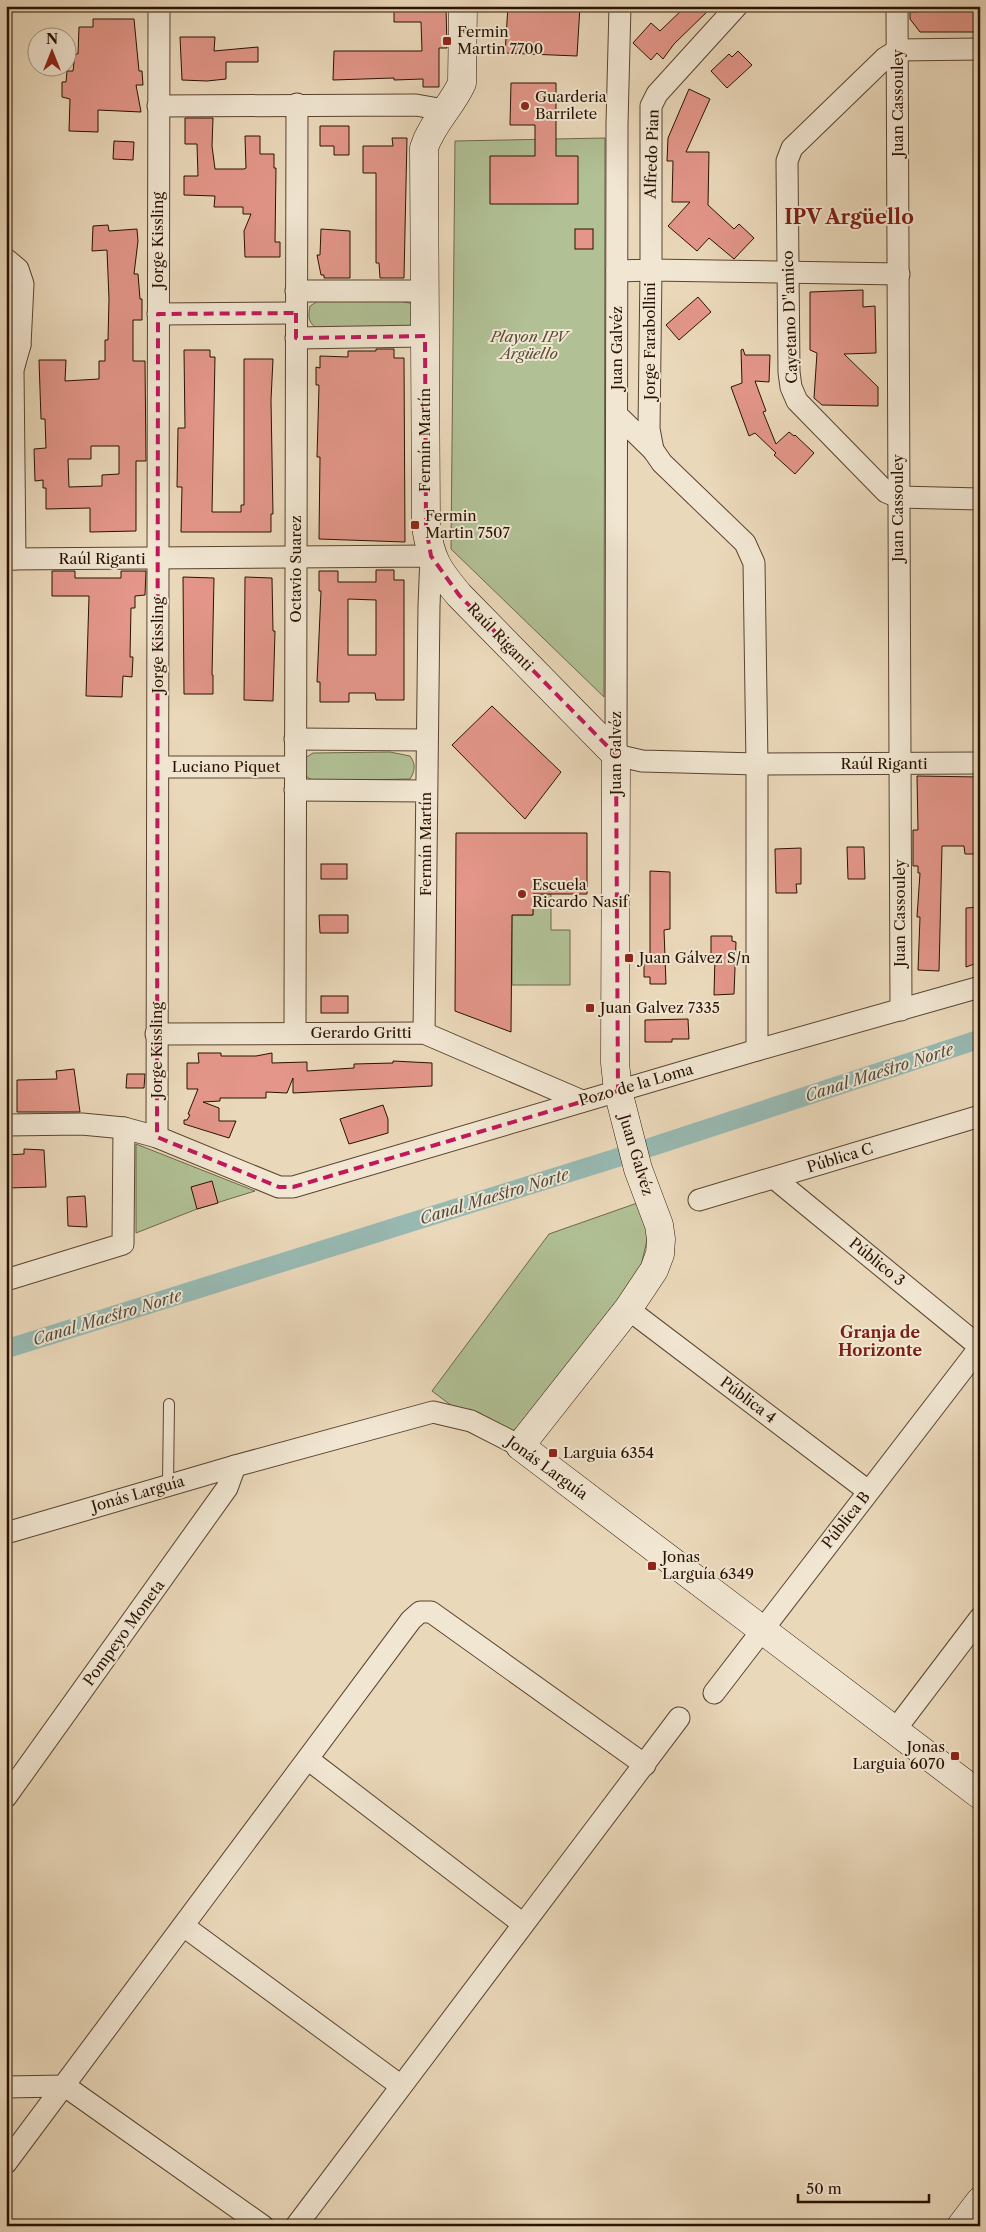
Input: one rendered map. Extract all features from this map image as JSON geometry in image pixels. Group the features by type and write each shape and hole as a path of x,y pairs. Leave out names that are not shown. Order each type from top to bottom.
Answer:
{"main road":[{"name":"Fermín Martín","path":"431,556 426,527 424,148 433,126 462,83 463,6"},
{"name":"Raúl Riganti","path":"431,556 459,596 616,755"},
{"name":"Juan Galvéz","path":"520,1446 628,1309 654,1270 660,1254 661,1239 659,1225 638,1169 618,1090 615,1063 616,755"},
{"name":"Jonás Larguía","path":"520,1446 980,1796"},
{"path":"962,2226 980,2201"}],"street":[{"name":"Jorge Kissling","path":"157,1137 159,6"},
{"name":"Juan Galvéz","path":"616,755 617,271 620,6"},
{"name":"Alfredo Pian","path":"651,270 651,106 657,94 737,6"},
{"name":"Juan Cassouley","path":"897,6 901,1010"},
{"path":"898,50 980,49"},
{"name":"Cayetano D''amico","path":"898,50 885,58 792,148 786,161 789,372 791,387 798,401 886,492 898,497"},
{"name":"Octavio Suarez","path":"295,1033 297,104"},
{"path":"158,106 416,105 444,110"},
{"path":"6,259 18,269 24,284 13,345 10,559"},
{"path":"617,271 651,270"},
{"name":"Jorge Farabollini","path":"653,450 649,429 651,270 899,274"},
{"path":"296,291 424,291"},
{"path":"158,314 296,313"},
{"path":"296,338 425,336"},
{"path":"617,415 653,450 662,463 745,543 754,563 757,764 757,1050"},
{"path":"898,497 980,499"},
{"name":"Raúl Riganti","path":"10,559 431,556"},
{"name":"Fermín Martín","path":"424,1033 426,791 431,556"},
{"path":"295,739 427,740"},
{"name":"Raúl Riganti","path":"616,755 642,761 757,764 980,763"},
{"name":"Luciano Piquet","path":"158,767 295,767"},
{"name":"Luciano Piquet","path":"295,790 426,791"},
{"name":"Pozo de la Loma","path":"157,1137 279,1186 293,1187 618,1090 980,987"},
{"name":"Gerardo Gritti","path":"156,1034 424,1033 582,1101"},
{"name":"Pública C","path":"699,1200 980,1116"},
{"path":"6,1125 82,1124 124,1128 157,1137"},
{"path":"6,1280 123,1244 124,1128"},
{"name":"Público 3","path":"774,1178 980,1347"},
{"name":"Pública 4","path":"628,1309 868,1491"},
{"name":"Pública B","path":"714,1693 980,1347"},
{"name":"Jonás Larguía","path":"6,1533 235,1466 434,1412 471,1421 520,1446"},
{"name":"Pompeyo Moneta","path":"6,1797 227,1488 235,1466"},
{"path":"6,2164 411,1620 420,1612 431,1612 645,1765"},
{"path":"895,1730 980,1618"},
{"path":"296,2226 680,1718"},
{"path":"308,1760 523,1924"},
{"path":"184,1927 401,2086"},
{"path":"6,2087 65,2086 262,2226"}],"lane":[{"path":"168,1485 169,1404"}],"highlighted area":[{"path":"296,313 296,338 425,336 426,527 431,556 459,595 616,755 618,1091 293,1187 279,1187 157,1137 158,314"}],"green space":[{"name":"Playon IPV Argüello","path":"605,138 604,697 451,549 455,141"},
{"path":"395,300 414,304 414,327 318,329 312,324 310,319 310,306 318,301"},
{"path":"390,752 410,756 414,768 410,779 313,781 306,776 305,758 313,753"},
{"path":"533,894 551,894 551,930 570,930 570,985 512,985 512,915 533,915"},
{"path":"136,1144 255,1191 197,1209 136,1233"},
{"path":"643,1201 648,1236 638,1278 557,1377 515,1432 452,1406 432,1391 549,1234"}],"building":[{"path":"394,6 446,6 447,48 439,48 439,87 423,87 423,79 333,80 334,51 422,51 421,22 394,22"},
{"path":"508,6 580,6 577,56 505,53"},
{"path":"686,6 713,6 674,44 663,59 657,53 651,60 633,43 651,23 660,31"},
{"path":"917,6 977,6 976,32 920,32 910,19 910,12 917,12"},
{"path":"93,19 134,19 139,71 142,71 143,85 136,85 141,112 98,110 98,132 69,131 70,99 62,97 62,82 66,82 66,78 78,78 79,27 93,27"},
{"path":"180,37 215,37 214,51 258,47 258,62 226,62 226,79 207,81 182,80"},
{"path":"738,51 752,65 727,88 711,71 729,54 732,57"},
{"path":"511,83 556,83 556,156 578,156 578,204 490,204 490,156 535,156 535,125 510,125"},
{"path":"689,89 710,99 686,152 709,152 708,205 734,229 739,224 754,238 734,259 709,238 697,251 668,226 690,202 672,202 673,161 667,161 668,138"},
{"path":"185,118 213,118 212,146 215,169 246,168 245,136 260,136 260,154 274,154 274,168 276,168 275,242 280,242 280,257 245,257 244,231 251,214 243,214 243,207 214,207 215,196 184,195 184,176 198,176 197,144 185,144"},
{"path":"320,126 349,126 349,155 334,155 334,146 320,146"},
{"path":"392,138 407,138 404,278 380,278 379,263 376,263 376,173 363,173 363,146 393,146"},
{"path":"114,141 134,142 133,160 113,159"},
{"path":"108,225 109,231 137,229 138,241 134,274 138,274 140,299 142,299 142,320 133,320 133,361 145,361 146,461 136,461 136,531 90,532 90,508 46,509 46,488 43,488 43,480 35,481 34,449 46,448 45,419 41,419 39,360 66,360 65,381 99,379 99,361 105,361 105,340 108,340 109,299 107,250 92,251 93,226","holes":["91,446 119,446 119,474 102,475 102,486 69,487 68,459 91,459"]},
{"path":"321,229 350,231 350,278 324,278 324,275 321,275 317,255 320,255"},
{"path":"575,229 593,229 593,249 575,249"},
{"path":"863,290 863,307 875,306 876,353 844,354 878,387 878,406 822,405 814,398 817,353 810,350 810,292"},
{"path":"698,297 711,312 679,340 666,325"},
{"path":"376,349 394,349 394,358 404,358 405,542 319,539 320,457 317,457 319,385 316,385 316,367 320,368 320,356 348,357 348,351 376,351"},
{"path":"743,349 745,355 770,355 769,382 755,381 766,411 763,412 776,444 789,432 795,435 814,453 795,474 774,455 776,453 755,433 749,436 731,387 742,383 741,350"},
{"path":"184,350 210,350 210,357 215,357 212,512 241,512 241,505 244,505 244,359 273,359 271,400 273,514 271,514 271,532 181,532 182,487 177,487 178,428 185,428"},
{"path":"376,570 394,570 394,580 404,580 404,700 376,700 375,693 349,693 349,702 320,702 320,682 317,682 321,591 319,591 319,571 338,571 338,582 376,582","holes":["348,599 376,600 376,655 348,655"]},
{"path":"52,571 75,571 75,578 121,578 121,571 146,571 145,595 135,596 135,608 131,608 130,657 133,657 132,677 123,676 122,697 86,696 89,596 52,596"},
{"path":"183,577 214,578 213,694 184,694"},
{"path":"245,577 272,578 273,631 275,631 273,701 244,700"},
{"path":"492,706 561,772 525,819 452,745"},
{"path":"917,776 980,777 980,854 965,854 964,846 942,846 939,971 918,970 920,917 917,917 920,873 918,873 918,866 913,866 913,830 918,830"},
{"path":"456,833 587,833 587,894 533,894 533,915 512,915 511,1032 455,1011"},
{"path":"847,847 864,847 865,879 848,879"},
{"path":"801,848 801,884 796,884 797,893 776,893 775,849"},
{"path":"321,864 347,864 347,879 321,879"},
{"path":"650,871 670,872 670,929 664,930 666,984 650,984 650,977 644,977 644,960 650,960"},
{"path":"980,907 980,962 966,967 966,908"},
{"path":"319,915 348,915 348,933 320,933"},
{"path":"711,936 732,936 732,941 736,942 734,994 714,995 715,955 711,954"},
{"path":"321,996 348,996 348,1013 321,1013"},
{"path":"688,1019 689,1039 672,1039 672,1042 645,1042 645,1020"},
{"path":"198,1053 221,1053 221,1056 256,1056 272,1053 272,1063 307,1062 307,1071 354,1068 354,1064 393,1063 393,1061 432,1063 432,1086 293,1093 293,1078 287,1093 266,1092 266,1098 220,1098 220,1101 203,1102 219,1108 219,1121 236,1121 229,1138 184,1124 184,1120 187,1120 190,1115 188,1114 198,1089 187,1089 187,1063 199,1063"},
{"path":"74,1069 80,1112 17,1112 17,1080 57,1079 56,1071"},
{"path":"127,1074 145,1074 144,1088 126,1088"},
{"path":"383,1105 388,1119 388,1133 349,1144 340,1119"},
{"path":"24,1149 44,1150 46,1187 6,1188 6,1155 24,1154"},
{"path":"212,1181 218,1203 197,1209 191,1187"},
{"path":"85,1196 87,1227 68,1226 67,1197"}],"waterway":[{"name":"Canal Maestro Norte","path":"6,1349 645,1149 980,1039"}],"place":[{"name":"Fermin Martin 7700","path":"447,41"},
{"name":"Guarderia Barrilete","path":"525,106"},
{"name":"Fermin Martin 7507","path":"415,525"},
{"name":"Escuela Ricardo Nasif","path":"522,894"},
{"name":"Juan Gálvez S/n","path":"629,958"},
{"name":"Juan Galvez 7335","path":"590,1008"},
{"name":"Larguia 6354","path":"553,1453"},
{"name":"Jonas Larguía 6349","path":"652,1566"},
{"name":"Jonas Larguia 6070","path":"955,1756"}],"district":[{"name":"IPV Argüello","path":"849,217"},
{"name":"Granja de Horizonte","path":"880,1341"}]}
